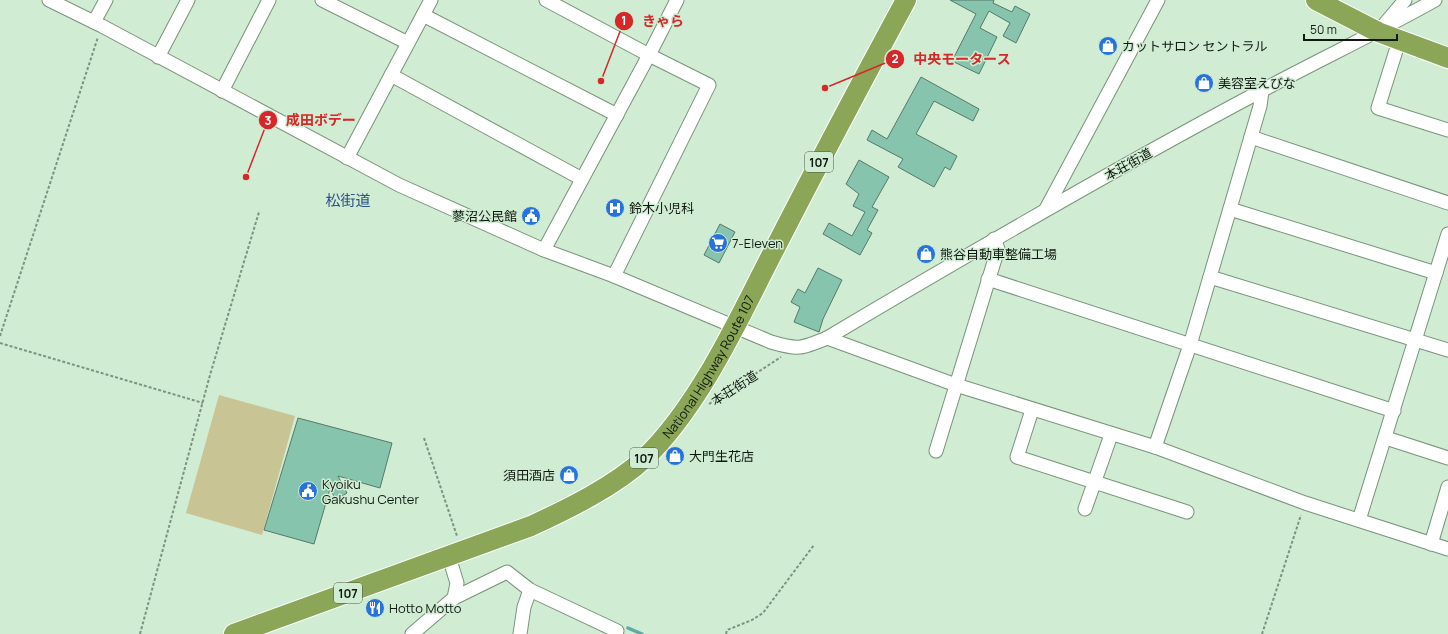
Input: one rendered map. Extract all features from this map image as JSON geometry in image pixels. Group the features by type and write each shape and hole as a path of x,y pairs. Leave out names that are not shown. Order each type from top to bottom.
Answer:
{"highway":[{"name":"National Highway Route 107","path":"234,634 455,555 531,526 568,509 610,483 644,459 673,427 694,396 735,326 906,0"},
{"path":"1316,0 1378,32 1448,58"}],"street":[{"path":"49,0 98,24 399,185 544,250 614,276 771,342 794,349"},
{"path":"98,24 106,0"},
{"path":"158,57 188,0"},
{"path":"222,91 269,0"},
{"path":"322,0 408,43"},
{"path":"347,158 431,0"},
{"path":"546,0 709,85 614,276"},
{"path":"544,250 677,0"},
{"path":"1046,209 1158,0"},
{"path":"1378,32 1404,0"},
{"name":"本荘街道","path":"794,349 810,345 827,338 1046,209 1262,91 1378,32 1434,0"},
{"path":"423,15 617,115"},
{"path":"1399,41 1378,108 1448,130"},
{"path":"391,75 582,179"},
{"path":"1155,447 1190,345 1260,106 1262,91"},
{"path":"1250,137 1448,203"},
{"path":"1230,209 1436,273"},
{"path":"1359,520 1386,438 1448,234"},
{"path":"936,451 998,249 994,239"},
{"path":"1210,277 1448,350"},
{"path":"988,279 1394,411"},
{"path":"827,338 956,385 1111,435 1155,447 1305,502 1448,549"},
{"path":"1032,410 1017,457 1187,512"},
{"path":"1085,509 1111,435"},
{"path":"1386,438 1448,458"},
{"path":"1431,544 1448,487"},
{"path":"454,598 457,583 455,555"},
{"path":"412,634 454,598 507,572 530,590 617,631 616,634"},
{"path":"520,634 524,607 530,590"}],"path":[{"path":"0,336 98,24"},
{"path":"140,634 203,403 259,212"},
{"path":"0,343 203,403"},
{"name":"本荘街道","path":"705,406 794,349"},
{"path":"424,438 455,555"},
{"path":"1262,634 1305,502"},
{"path":"726,634 731,628 752,620 763,613 814,545"}],"shaded area":[{"path":"219,395 295,416 262,535 186,513"}],"building":[{"path":"950,0 994,0 993,3 1012,12 1015,6 1030,14 1016,43 1003,36 1010,23 989,11 980,28 997,37 979,74 952,61 976,14"},
{"path":"921,77 979,109 973,121 934,101 916,134 957,156 950,170 945,167 934,187 898,167 903,159 867,140 872,130 887,139"},
{"path":"859,160 889,177 872,207 878,210 867,230 872,233 860,255 823,234 829,223 852,236 865,212 853,206 859,194 846,184"},
{"path":"720,224 735,232 719,263 704,255"},
{"path":"818,268 842,280 823,319 819,332 794,322 800,307 791,302 798,289 805,293"},
{"path":"298,418 392,443 380,488 338,476 347,493 336,500 330,489 314,544 264,530"}],"waterway":[{"path":"628,628 642,634"}],"place":[{"name":"カットサロン セントラル","path":"1108,46"},
{"name":"きゃら","path":"601,81"},
{"name":"美容室えびな","path":"1204,83"},
{"name":"中央モータース","path":"825,88"},
{"name":"成田ボデー","path":"246,177"},
{"name":"鈴木小児科","path":"615,208"},
{"name":"蓼沼公民館","path":"531,216"},
{"name":"7-Eleven","path":"718,243"},
{"name":"熊谷自動車整備工場","path":"926,254"},
{"name":"大門生花店","path":"675,456"},
{"name":"須田酒店","path":"569,475"},
{"name":"Kyoiku Gakushu Center","path":"308,491"},
{"name":"Hotto Motto","path":"375,608"}],"district":[{"name":"松街道","path":"348,200"}]}
